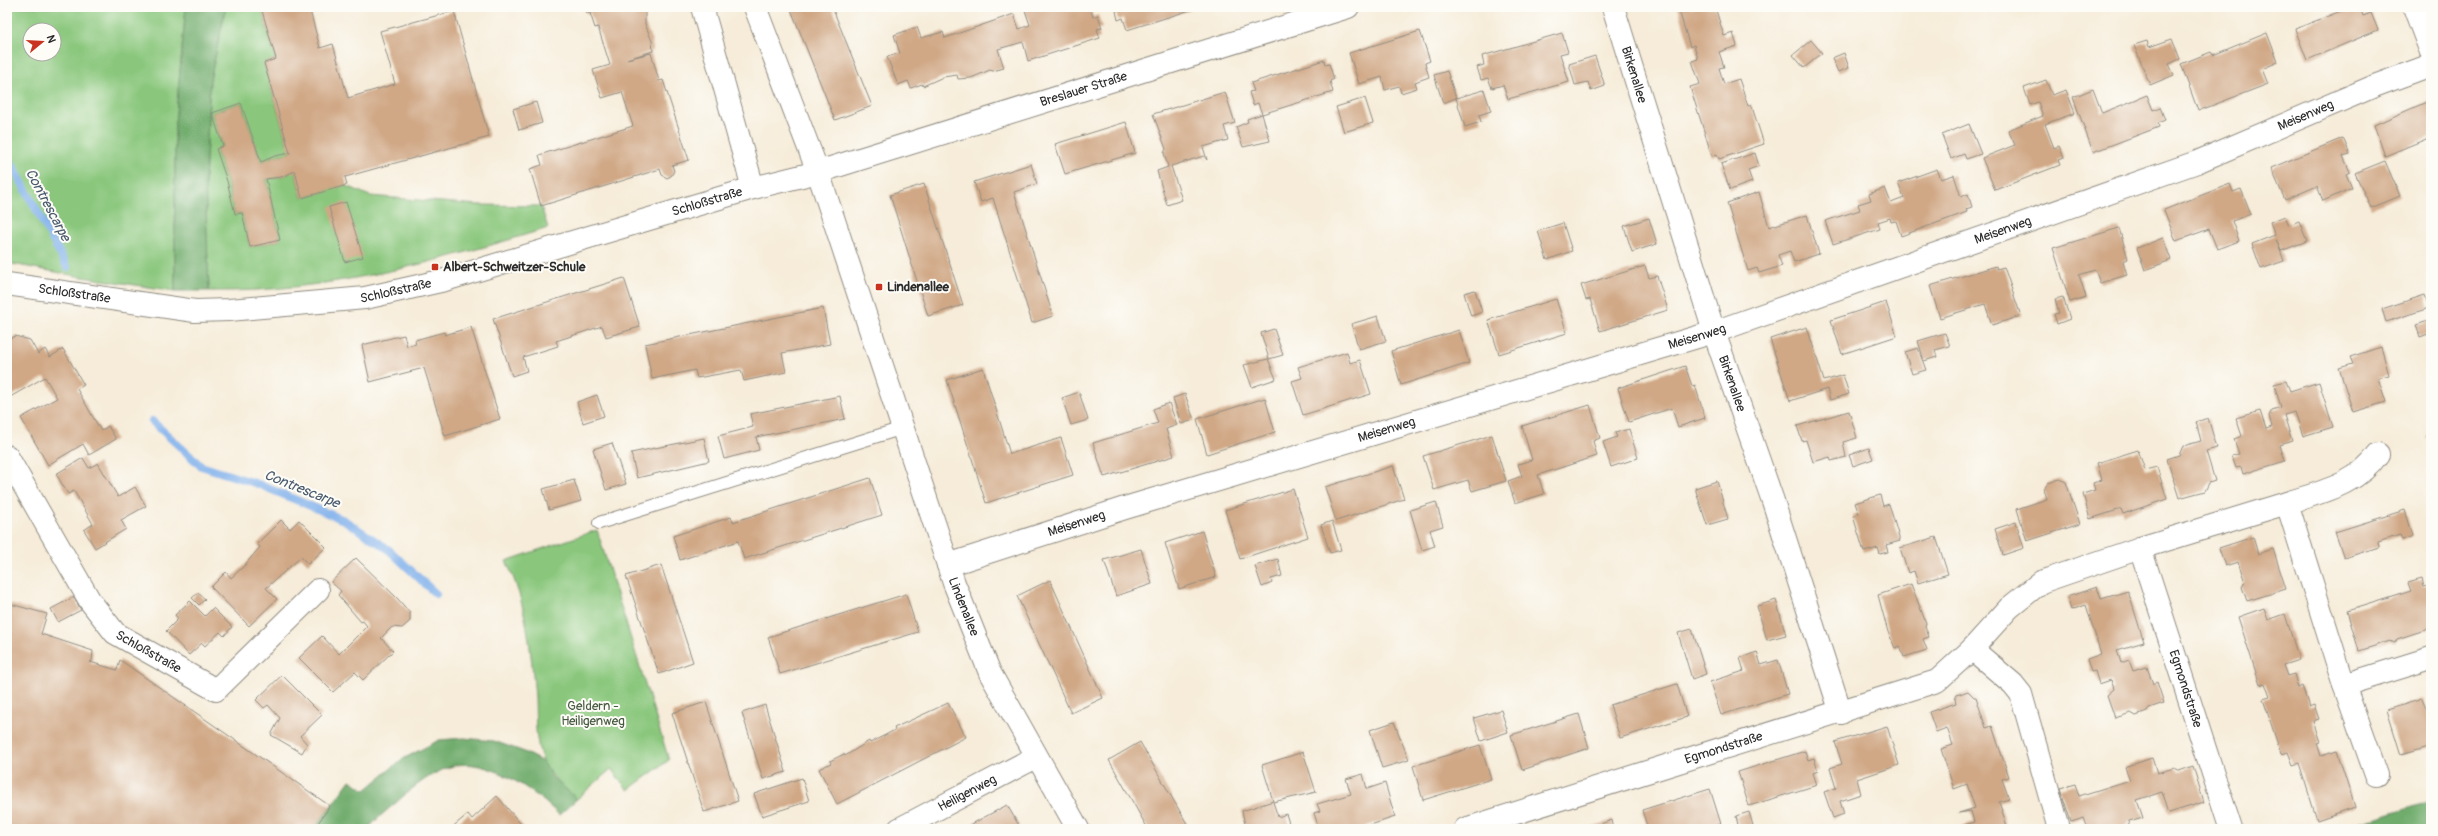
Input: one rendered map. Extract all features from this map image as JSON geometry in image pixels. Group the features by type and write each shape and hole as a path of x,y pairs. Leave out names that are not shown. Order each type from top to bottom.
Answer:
{"street":[{"path":"702,7 753,188"},
{"name":"Lindenallee","path":"755,7 818,172 948,565 990,673 1036,757 1078,829"},
{"name":"Breslauer Straße","path":"818,172 1348,7"},
{"name":"Birkenallee","path":"1614,7 1714,332 1771,494 1841,713"},
{"path":"2414,7 2431,52"},
{"name":"Meisenweg","path":"948,565 1125,508 1714,332 2197,162 2377,85 2431,65"},
{"name":"Schloßstraße","path":"7,284 195,311 229,310 365,298 444,280 753,188 818,172"},
{"name":"Egmondstraße","path":"1465,829 1937,682 1972,649 2009,608 2041,582 2140,548 2337,487 2350,480 2371,464 2378,454"},
{"name":"Schloßstraße","path":"7,456 90,601 115,633 216,690 318,590"},
{"path":"2287,503 2344,685 2376,775"},
{"name":"Egmondstraße","path":"2140,548 2231,829"},
{"path":"1972,649 2013,684 2021,694 2059,829"},
{"path":"2344,685 2431,658"},
{"name":"Heiligenweg","path":"899,829 1036,757"}],"lane":[{"path":"599,524 903,428"}],"green space":[{"path":"7,7 186,7 175,124 175,291 82,277 7,263"},
{"path":"186,7 226,7 210,80 205,181 209,291 175,291 175,124"},
{"path":"226,7 261,7 276,59 264,63 290,153 275,156 261,162 241,103 212,113 223,146 216,149 227,181 235,214 242,213 250,247 280,240 266,179 281,177 295,171 302,198 345,185 370,196 479,205 541,206 548,228 507,241 423,263 338,281 295,287 209,291 205,181 210,80"},
{"name":"Geldern - Heiligenweg","path":"597,530 669,760 628,790 611,769 577,799 551,773 544,763 541,755 537,739 535,697 527,628 519,594 506,561"},
{"path":"464,738 494,741 522,751 543,762 552,777 577,799 559,815 538,796 510,778 480,766 466,764 445,769 423,781 386,811 368,829 314,829 350,780 365,790 401,760 439,740"},
{"path":"2431,800 2431,829 2341,829"}],"building":[{"path":"261,7 309,7 320,48 333,44 348,98 395,84 380,31 454,11 489,137 345,177 347,185 302,198 295,171 281,177 266,179 280,240 250,247 242,213 235,214 227,181 216,149 223,146 212,113 241,103 261,162 275,156 290,153 264,63 276,59"},
{"path":"585,7 645,7 645,24 652,41 653,51 627,59 651,53 659,81 663,80 689,160 672,165 674,171 671,176 667,178 662,175 660,169 541,206 530,169 542,165 539,155 633,126 622,92 602,98 593,70 610,65 598,27 595,28 590,13 587,14"},
{"path":"790,7 832,7 872,106 835,120"},
{"path":"1036,7 1077,7 1078,10 1090,7 1093,17 1098,15 1102,28 1097,29 1100,38 1028,61 1023,42 998,49 1004,68 993,71 990,70 971,78 958,79 957,75 943,77 923,86 922,84 911,88 908,81 898,85 887,57 900,53 894,35 917,27 921,38 943,32 945,38 1014,14 1019,29 1030,25 1025,10"},
{"path":"1119,7 1200,7 1127,30 1123,18 1118,20 1116,11 1120,9"},
{"path":"1678,7 1715,7 1724,36 1733,33 1737,46 1719,52 1724,67 1719,68 1724,84 1739,79 1748,106 1751,104 1764,144 1719,159 1717,154 1712,156 1690,87 1700,84 1692,61 1698,59 1694,45 1690,47"},
{"path":"2351,7 2360,7 2363,16 2371,13 2378,30 2307,60 2295,29"},
{"path":"1420,31 1430,61 1425,63 1429,77 1415,82 1417,88 1401,93 1399,86 1385,90 1382,77 1359,84 1349,53"},
{"path":"1562,33 1568,52 1560,54 1569,82 1508,99 1503,85 1492,88 1488,78 1481,80 1477,67 1484,65 1482,56"},
{"path":"2267,33 2278,62 2262,69 2268,84 2198,111 2181,64 2211,52 2213,55"},
{"path":"2172,39 2180,59 2169,64 2174,75 2150,85 2134,45 2147,41 2149,47"},
{"path":"1811,40 1822,53 1804,68 1793,55"},
{"path":"1844,53 1849,68 1838,72 1832,58"},
{"path":"1595,56 1605,86 1591,91 1588,82 1575,85 1569,64"},
{"path":"1324,60 1325,65 1329,64 1334,79 1330,81 1333,92 1262,114 1258,103 1253,105 1249,92 1254,91 1251,83"},
{"path":"1447,71 1456,98 1443,103 1434,75"},
{"path":"2046,80 2052,95 2066,90 2075,113 2045,124 2054,148 2059,146 2064,158 2058,160 2060,165 1995,190 1982,158 2015,145 2008,130 2043,116 2038,102 2030,105 2024,88"},
{"path":"2093,89 2102,113 2147,95 2153,110 2160,107 2165,120 2158,123 2159,127 2093,152 2073,97"},
{"path":"1484,90 1491,111 1479,115 1481,122 1465,127 1456,98"},
{"path":"1225,92 1235,123 1224,126 1228,140 1203,147 1207,160 1204,156 1171,166 1182,200 1167,205 1157,171 1168,167 1164,153 1166,149 1153,114"},
{"path":"1365,98 1373,123 1344,132 1336,107"},
{"path":"2431,100 2431,137 2385,156 2374,125"},
{"path":"536,102 542,123 519,130 513,109"},
{"path":"1262,114 1270,141 1243,147 1236,127 1248,122 1247,119"},
{"path":"1126,122 1135,153 1065,174 1055,144"},
{"path":"1969,124 1981,154 1966,159 1964,154 1951,159 1942,135"},
{"path":"2343,138 2350,154 2343,156 2350,172 2346,174 2352,188 2323,201 2317,186 2285,200 2271,168"},
{"path":"1755,153 1759,166 1748,170 1752,182 1730,190 1721,164"},
{"path":"2385,161 2400,196 2371,208 2355,173"},
{"path":"1031,164 1037,184 1014,192 1053,316 1032,323 993,198 981,202 974,182"},
{"path":"1937,169 1941,179 1954,175 1961,197 1968,194 1972,207 1966,209 1967,212 1901,236 1896,221 1891,222 1890,218 1878,222 1880,229 1833,244 1825,221 1860,210 1858,204 1871,200 1869,194 1885,188 1891,203 1904,198 1898,183"},
{"path":"924,184 963,305 928,316 890,195"},
{"path":"2230,184 2233,192 2241,189 2251,214 2232,221 2239,241 2217,249 2209,229 2176,241 2164,210"},
{"path":"1759,192 1769,227 1807,215 1819,254 1794,262 1790,251 1778,255 1782,266 1759,273 1757,268 1748,271 1727,203"},
{"path":"346,202 363,257 345,262 329,207"},
{"path":"2285,216 2289,225 2299,221 2307,241 2281,251 2276,239 2284,261 2261,269 2252,244 2275,235 2270,222"},
{"path":"1649,218 1657,244 1632,252 1624,226"},
{"path":"1563,223 1572,251 1547,260 1538,231"},
{"path":"2119,228 2128,259 2123,261 2127,275 2100,283 2095,270 2079,275 2086,297 2070,302 2053,248"},
{"path":"2163,238 2171,260 2145,270 2137,248"},
{"path":"1645,266 1649,278 1657,276 1668,310 1600,331 1590,299 1586,300 1581,285"},
{"path":"1996,266 1997,269 2004,267 2021,316 1992,325 1985,304 1940,318 1930,286"},
{"path":"624,278 640,327 606,337 602,326 556,341 558,346 523,357 527,371 512,376 493,319"},
{"path":"1475,290 1482,312 1471,316 1464,293"},
{"path":"2425,295 2429,308 2386,322 2382,309"},
{"path":"2063,297 2070,319 2057,324 2054,314 2059,313 2055,299"},
{"path":"1556,299 1567,333 1499,354 1488,320"},
{"path":"1886,302 1897,336 1842,354 1831,320"},
{"path":"823,308 830,344 782,353 786,372 744,381 741,370 697,378 695,370 652,379 645,344"},
{"path":"1378,316 1386,341 1359,349 1351,324"},
{"path":"2431,320 2431,333 2420,337 2416,325"},
{"path":"471,327 500,419 445,436 424,368 370,382 362,345 404,335 407,346 416,344 415,340 444,332 445,335"},
{"path":"1807,327 1824,381 1843,375 1849,394 1830,400 1827,389 1790,401 1770,339"},
{"path":"1274,329 1283,355 1269,359 1261,333"},
{"path":"1459,330 1469,363 1401,385 1391,351"},
{"path":"1945,333 1950,346 1935,350 1937,357 1924,361 1918,341"},
{"path":"15,336 30,340 38,354 45,349 50,357 63,349 84,385 77,389 101,431 108,426 116,439 89,455 83,444 48,465 21,418 57,398 45,377 10,397 7,393 7,341"},
{"path":"2381,347 2389,375 2378,378 2386,402 2353,412 2339,368 2353,364 2350,357"},
{"path":"1918,348 1926,370 1912,374 1905,352"},
{"path":"1347,352 1350,363 1360,360 1371,394 1303,415 1292,381 1302,378 1298,367"},
{"path":"1268,359 1276,379 1252,387 1244,365"},
{"path":"1685,366 1692,386 1695,385 1705,418 1678,427 1672,408 1629,422 1618,388"},
{"path":"983,368 1010,454 1061,438 1073,475 986,503 947,380"},
{"path":"2286,381 2290,391 2319,382 2333,427 2303,436 2295,412 2284,415 2292,441 2280,445 2285,461 2243,474 2241,467 2236,468 2232,456 2239,454 2234,439 2242,436 2236,418 2260,411 2266,429 2272,427 2269,416 2272,410 2281,407 2274,384"},
{"path":"1079,392 1088,420 1071,425 1062,398"},
{"path":"1185,394 1194,420 1181,424 1173,398"},
{"path":"597,395 604,416 583,423 577,402"},
{"path":"840,396 845,419 756,437 759,450 724,459 718,436 753,427 750,414"},
{"path":"1265,398 1275,432 1207,454 1197,419"},
{"path":"1169,403 1177,425 1166,429 1174,456 1104,477 1093,443 1158,423 1153,409"},
{"path":"1590,405 1600,438 1593,441 1597,456 1538,475 1544,494 1515,503 1508,481 1522,476 1518,464 1532,460 1522,426"},
{"path":"1849,411 1857,438 1843,442 1846,457 1831,461 1830,457 1813,462 1806,440 1802,441 1797,426"},
{"path":"2208,418 2217,448 2206,451 2215,481 2209,483 2205,491 2179,498 2167,459 2179,455 2183,446 2201,441 2196,422"},
{"path":"1629,429 1638,458 1611,467 1603,442 1617,437 1615,433"},
{"path":"1492,435 1506,481 1472,491 1468,480 1434,490 1423,456"},
{"path":"2431,435 2431,448 2427,436"},
{"path":"704,438 709,461 637,478 631,453"},
{"path":"612,443 626,484 606,490 593,449"},
{"path":"1869,448 1873,459 1853,466 1849,455"},
{"path":"2138,450 2145,470 2157,467 2167,499 2123,514 2121,509 2090,519 2083,494 2095,490 2093,483 2102,480 2097,463"},
{"path":"83,458 89,468 98,463 118,497 135,487 146,506 121,520 126,529 95,548 84,530 93,524 74,491 68,494 56,474"},
{"path":"1393,466 1404,499 1336,521 1325,487"},
{"path":"870,478 882,515 744,559 738,541 680,560 673,536 731,517 733,522"},
{"path":"2060,479 2066,482 2080,524 2027,541 2017,509 2047,499 2044,489 2048,483"},
{"path":"574,480 581,501 549,510 543,489"},
{"path":"1717,481 1728,519 1707,525 1695,488"},
{"path":"1293,489 1308,537 1240,559 1225,510"},
{"path":"1880,495 1883,506 1889,504 1900,541 1886,545 1888,552 1880,554 1878,548 1864,552 1853,516 1859,514 1855,503"},
{"path":"1436,502 1443,526 1430,530 1435,546 1422,550 1410,510"},
{"path":"2405,510 2413,536 2402,540 2400,535 2378,542 2379,547 2344,558 2335,532"},
{"path":"281,520 290,529 299,520 326,547 308,564 301,557 266,588 277,599 249,626 211,587 226,572 231,578 244,566 260,547 257,544"},
{"path":"1332,521 1341,550 1330,553 1321,525"},
{"path":"2016,522 2024,548 2003,555 1995,529"},
{"path":"1202,531 1216,577 1179,589 1165,543"},
{"path":"1936,537 1948,574 1918,583 1914,571 1908,573 1900,548"},
{"path":"2253,537 2258,554 2273,549 2286,589 2247,601 2242,587 2245,582 2238,562 2225,566 2219,548"},
{"path":"1141,549 1152,584 1116,596 1104,560"},
{"path":"356,558 398,599 410,613 410,621 402,628 392,627 381,638 393,651 363,680 355,672 333,692 299,658 322,636 339,654 367,626 363,621 361,622 338,595 341,591 331,582"},
{"path":"1278,559 1282,576 1271,579 1272,583 1262,587 1255,566"},
{"path":"661,565 693,662 659,674 626,576"},
{"path":"2422,579 2424,587 2431,585 2431,628 2397,639 2395,643 2390,641 2359,651 2347,611 2411,591 2408,583"},
{"path":"1050,580 1103,698 1071,713 1017,596"},
{"path":"1911,584 1926,623 1925,626 1929,637 1923,639 1927,650 1904,657 1900,646 1895,648 1888,632 1878,595"},
{"path":"2097,587 2101,599 2128,591 2144,642 2117,650 2121,663 2129,660 2133,671 2147,667 2153,684 2157,682 2164,703 2149,708 2147,712 2136,716 2131,713 2115,718 2107,695 2114,689 2111,680 2099,684 2095,671 2091,672 2087,659 2101,654 2086,605 2071,610 2067,597"},
{"path":"198,593 205,599 199,605 192,598"},
{"path":"906,594 918,632 780,674 768,637"},
{"path":"74,597 81,610 58,622 51,609"},
{"path":"1776,600 1786,635 1767,640 1757,606"},
{"path":"190,601 205,616 213,608 232,627 224,636 220,632 205,646 202,643 189,655 166,631 178,619 175,615"},
{"path":"7,603 47,614 41,634 93,651 92,661 90,662 117,670 120,660 330,806 314,829 7,829"},
{"path":"2264,608 2268,620 2285,614 2299,660 2283,665 2287,676 2294,674 2298,688 2302,686 2309,707 2314,705 2319,719 2313,721 2320,742 2317,743 2321,756 2337,751 2355,807 2317,820 2299,763 2293,765 2288,752 2281,754 2263,699 2270,697 2265,683 2260,685 2238,617"},
{"path":"1692,629 1706,674 1692,679 1678,633"},
{"path":"1757,652 1761,665 1778,660 1788,694 1721,715 1710,682 1744,671 1740,658"},
{"path":"282,675 322,715 300,736 307,744 302,753 271,735 280,718 268,705 264,708 256,700"},
{"path":"1677,684 1687,717 1620,738 1610,705"},
{"path":"1968,691 1976,697 1986,728 1992,726 2009,777 2002,779 2009,799 1999,802 2008,829 1963,829 1962,826 1974,822 1971,811 1959,813 1975,808 1967,784 1954,789 1941,749 1953,745 1947,728 1936,732 1929,712 1956,703 1955,699 1957,695"},
{"path":"2422,699 2431,721 2431,746 2401,755 2387,710"},
{"path":"706,702 738,801 704,812 672,713"},
{"path":"948,703 966,737 837,804 819,769 831,763 830,761 844,754 845,756 869,741 870,743 895,730 894,728"},
{"path":"765,705 786,772 763,779 742,713"},
{"path":"1501,710 1508,732 1481,741 1474,718"},
{"path":"1579,714 1589,748 1522,770 1511,735"},
{"path":"1394,722 1409,760 1382,768 1370,730"},
{"path":"1887,726 1899,765 1857,779 1861,794 1840,801 1844,814 1833,818 1824,792 1836,788 1830,768 1842,764 1835,742"},
{"path":"1140,742 1190,829 1148,829 1109,760"},
{"path":"1480,745 1491,779 1423,800 1413,766"},
{"path":"1805,751 1808,760 1814,758 1818,771 1813,773 1817,785 1749,806 1738,772"},
{"path":"1303,752 1316,792 1273,802 1278,817 1286,814 1291,829 1246,829 1242,811 1273,801 1262,765"},
{"path":"2152,758 2157,773 2174,768 2179,771 2193,766 2204,802 2169,813 2162,792 2137,800 2143,818 2129,822 2127,826 2118,829 2088,829 2084,818 2071,822 2060,788 2075,784 2079,796 2130,780 2125,767"},
{"path":"1363,774 1367,789 1385,783 1395,817 1358,829 1319,829 1314,813 1320,811 1317,804 1351,794 1346,779"},
{"path":"802,778 809,801 762,816 754,794"},
{"path":"1710,789 1721,824 1703,829 1648,829 1642,810"},
{"path":"497,796 525,829 450,829 468,814 472,819"},
{"path":"1007,805 1021,829 970,829 968,826"},
{"path":"1749,812 1754,829 1726,829 1738,825 1736,816"},
{"path":"1612,820 1614,829 1586,829"}],"waterway":[{"name":"Contrescarpe","path":"7,155 67,267"},
{"name":"Contrescarpe","path":"152,421 201,466 258,484 344,520 388,549 436,594"}],"place":[{"name":"Albert-Schweitzer-Schule","path":"435,267"},
{"name":"Lindenallee","path":"879,287"}]}
